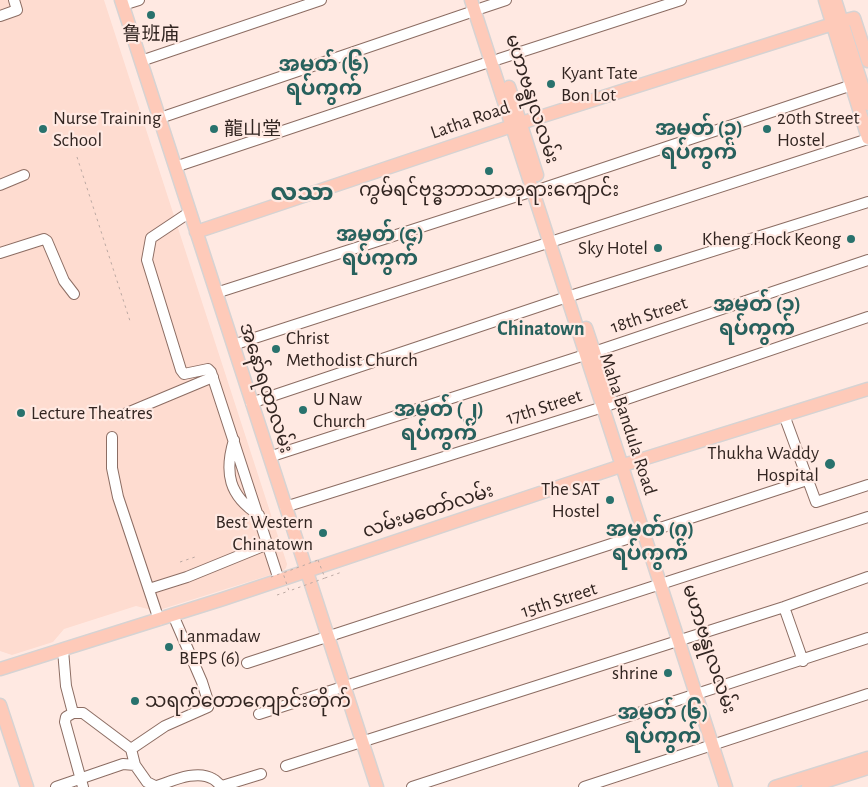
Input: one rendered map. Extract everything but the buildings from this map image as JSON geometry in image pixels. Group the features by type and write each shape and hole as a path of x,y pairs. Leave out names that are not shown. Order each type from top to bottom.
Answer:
{"main road":[{"path":"829,2 868,61"},
{"path":"829,2 826,18 818,29 832,34 856,84 868,104"},
{"name":"အနော်ရထာလမ်း","path":"122,3 378,787"},
{"name":"မဟာဗန္ဓုလလမ်း","path":"477,5 555,241"},
{"path":"837,42 842,21"},
{"path":"842,21 868,139"},
{"name":"Latha Road","path":"196,232 516,125 842,21"},
{"path":"555,241 571,296"},
{"name":"မဟာဗန္ဓုလလမ်း","path":"571,296 699,692 716,743 734,787"},
{"name":"လမ်းမတော်လမ်း","path":"0,669 159,620 278,576 306,571 626,464 868,389"},
{"path":"0,705 26,787"},
{"path":"716,743 726,787"},
{"path":"776,787 868,758"},
{"path":"808,787 868,768"},
{"path":"836,787 868,777"}],"street":[{"path":"0,16 17,10 14,0"},
{"path":"122,3 139,0"},
{"path":"141,61 321,0"},
{"path":"160,118 477,5 506,0"},
{"path":"175,167 681,0"},
{"path":"216,293 537,190 856,84"},
{"path":"233,346 868,139"},
{"path":"0,185 24,175"},
{"path":"252,402 571,296 868,202"},
{"path":"190,212 151,238 147,260 181,370 184,374 188,374 208,369 213,377 278,576"},
{"path":"0,253 44,239 47,241 64,281 74,294"},
{"name":"18th Street","path":"269,457 868,260"},
{"name":"17th Street","path":"285,507 607,405 868,317"},
{"path":"122,415 213,377"},
{"path":"784,415 816,502 868,485"},
{"path":"112,437 112,468 118,497 159,620"},
{"path":"234,440 228,470 236,496 246,507 258,515"},
{"path":"247,663 807,480"},
{"name":"15th Street","path":"259,714 345,688 868,517"},
{"path":"149,589 187,577 268,544"},
{"path":"286,766 784,607 868,577"},
{"path":"784,607 802,661"},
{"path":"132,750 165,726 208,707 209,704 202,682 173,615"},
{"path":"412,787 868,638"},
{"path":"63,650 66,686 73,713"},
{"path":"584,787 868,694"},
{"path":"82,783 65,722 66,717 73,713 83,713 132,750 135,766 147,782 157,786 184,777 200,776 213,779 222,786 244,784 261,774"},
{"path":"56,787 82,783 123,764 135,766"}],"path":[{"path":"76,157 130,322"},
{"path":"180,562 194,557"},
{"path":"289,591 278,576 318,560 325,578"},
{"path":"277,595 342,572"}],"shaded area":[{"path":"0,0 104,0 287,564 283,571 156,611 136,606 64,629 53,642 12,655 0,651"}],"place":[{"name":"鲁班庙","path":"151,15"},
{"name":"Kyant Tate Bon Lot","path":"551,84"},
{"name":"Nurse Training School","path":"43,129"},
{"name":"龍山堂","path":"214,129"},
{"name":"20th Street Hostel","path":"767,129"},
{"name":"ကွမ်ရင်ဗုဒ္ဓဘာသာဘုရားကျောင်း","path":"489,171"},
{"name":"Kheng Hock Keong","path":"851,239"},
{"name":"Sky Hotel","path":"658,248"},
{"name":"Christ Methodist Church","path":"276,349"},
{"name":"U Naw Church","path":"303,410"},
{"name":"Lecture Theatres","path":"21,413"},
{"name":"Thukha Waddy Hospital","path":"830,464"},
{"name":"The SAT Hostel","path":"610,500"},
{"name":"Best Western Chinatown","path":"323,533"},
{"name":"Lanmadaw BEPS (6)","path":"169,647"},
{"name":"shrine","path":"668,673"},
{"name":"သရက်တောကျောင်းတိုက်","path":"135,701"}],"district":[{"name":"အမှတ် (၆) ရပ်ကွက်","path":"324,77"},
{"name":"အမှတ် (၃) ရပ်ကွက်","path":"699,141"},
{"name":"လသာ","path":"302,193"},
{"name":"အမှတ် (၄) ရပ်ကွက်","path":"380,247"},
{"name":"အမှတ် (၁) ရပ်ကွက်","path":"757,317"},
{"name":"Chinatown","path":"541,329"},
{"name":"အမှတ် (၂) ရပ်ကွက်","path":"439,422"},
{"name":"အမှတ် (၇) ရပ်ကွက်","path":"650,542"},
{"name":"အမှတ် (၆) ရပ်ကွက်","path":"663,725"}]}
